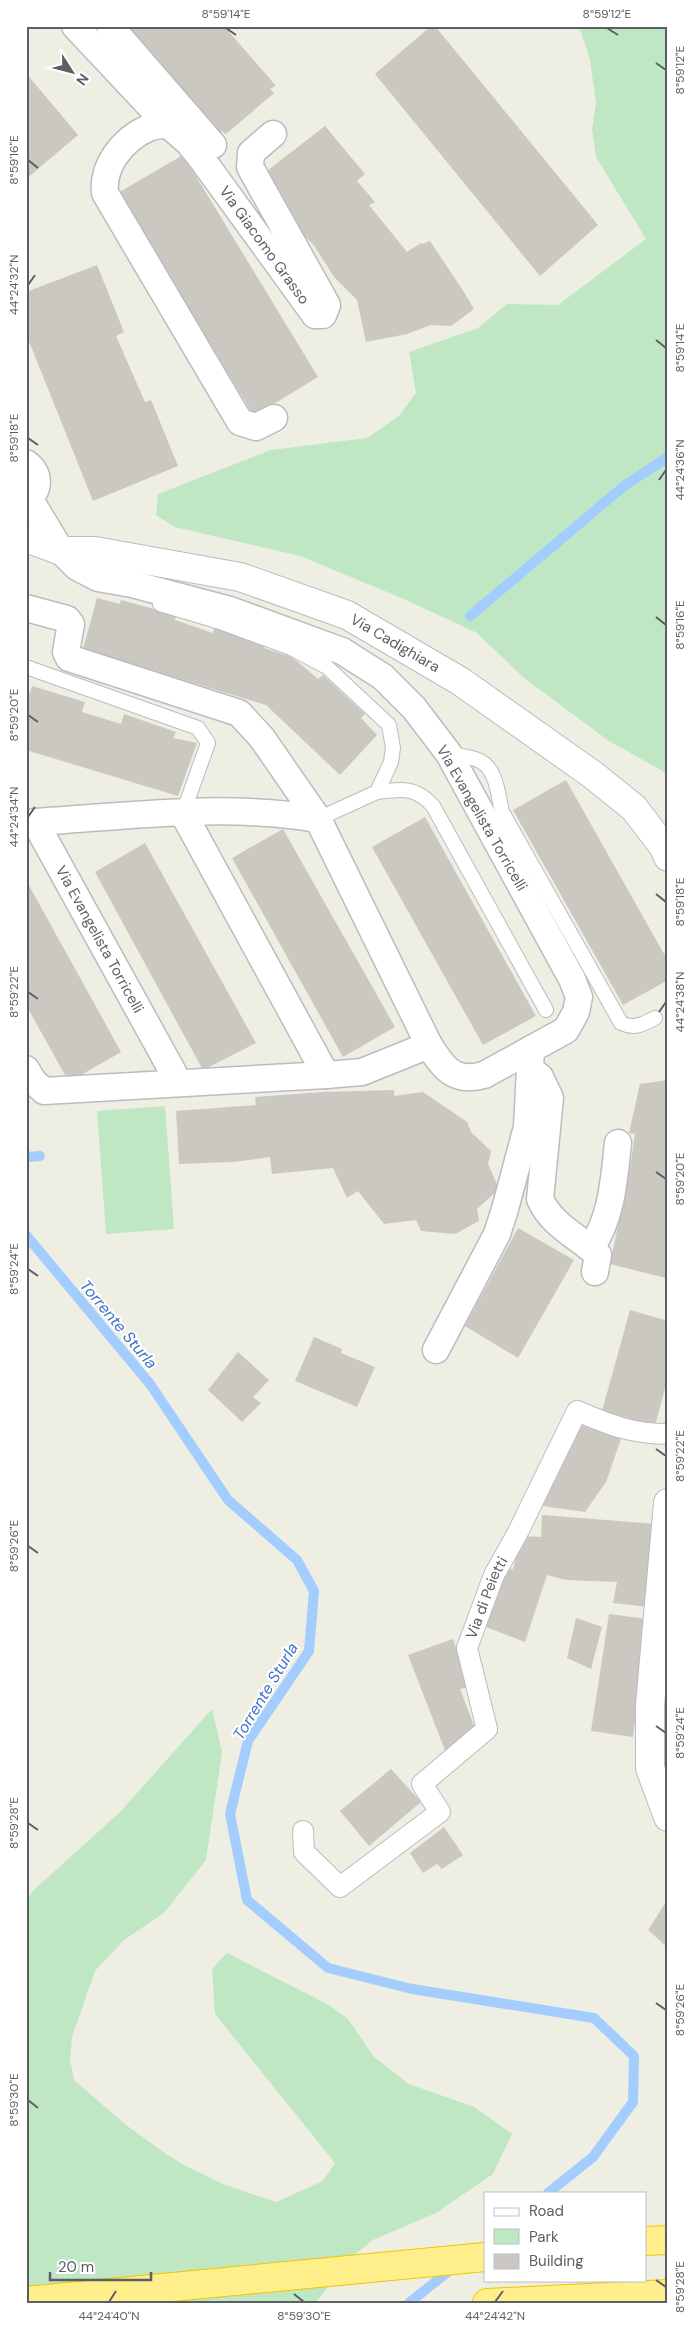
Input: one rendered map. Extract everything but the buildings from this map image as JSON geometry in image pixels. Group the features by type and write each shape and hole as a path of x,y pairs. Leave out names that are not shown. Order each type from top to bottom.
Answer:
{"highway":[{"path":"646,2242 668,2240"},
{"path":"26,2301 484,2257"},
{"path":"486,2303 668,2294"}],"street":[{"name":"Via Giacomo Grasso","path":"74,26 167,124 188,142 314,315 323,315 328,305 250,167 251,153 273,134"},
{"path":"110,26 216,150 266,224 268,232 264,244"},
{"path":"167,124 149,128 130,138 107,167 104,180 105,194 240,422 256,427 274,418"},
{"path":"26,463 35,472 37,480 34,494 28,499"},
{"name":"Via Evangelista Torricelli","path":"28,499 61,551 77,567 98,578 132,584 230,610 342,651 383,677 414,708 449,754 572,979 579,997 576,1012 566,1030 530,1060 472,1078 460,1077 450,1072 440,1062 429,1045 318,819 278,812 239,810 31,823 178,1083"},
{"path":"26,538 61,551"},
{"name":"Via Cadighiara","path":"61,551 95,551 240,578 347,615 460,681 593,774 634,808 663,846 668,856"},
{"path":"26,608 67,619 71,624 66,652 69,658 239,713 262,738 318,819"},
{"path":"183,813 326,1075"},
{"path":"26,1069 33,1081 44,1091 326,1075 362,1072 429,1045"},
{"path":"530,1060 550,1098 540,1199 544,1208 593,1260 611,1200 618,1143"},
{"path":"436,1350 497,1234 527,1127 530,1060"},
{"name":"Via di Peietti","path":"303,1831 304,1852 340,1887 440,1812 422,1784 487,1729 467,1648 494,1575 517,1534 577,1411 612,1426 644,1434 668,1434"},
{"path":"668,1502 650,1705 650,1768 668,1817"}],"lane":[{"path":"129,595 220,622 282,645 327,667 389,725 393,748 391,762 377,792"},
{"path":"26,667 198,728 208,743 183,813"},
{"path":"449,754 481,761 489,769 494,779 502,812 620,1023 630,1027 641,1026 655,1018"},
{"path":"318,819 377,792 407,789 424,796 433,806 546,1010"}],"green space":[{"path":"579,26 668,26 668,776 661,770 609,741 524,678 477,633 404,599 300,556 175,527 156,515 158,494 271,450 367,438 399,416 416,393 409,352 478,328 507,304 558,305 646,239 596,157 592,129 596,103 590,60"},
{"path":"165,1106 174,1229 106,1234 97,1111"},
{"path":"212,1709 222,1752 206,1860 164,1913 124,1940 95,1971 72,2037 70,2059 74,2080 126,2125 165,2153 184,2165 223,2184 276,2202 323,2181 335,2163 215,2014 212,1969 227,1953 329,2005 348,2019 374,2057 409,2084 474,2107 512,2134 493,2174 436,2213 373,2240 355,2254 315,2303 26,2303 26,1902 34,1890 120,1812"}],"waterway":[{"path":"470,616 624,486 668,457"},
{"path":"26,1157 40,1156"},
{"name":"Torrente Sturla","path":"26,1235 150,1384 228,1500 297,1560 314,1591 309,1651 248,1741 230,1814 247,1900 328,1968 412,1989 594,2018 634,2056 633,2102 593,2157 549,2192"},
{"name":"Torrente Sturla","path":"409,2303 455,2266"}]}
